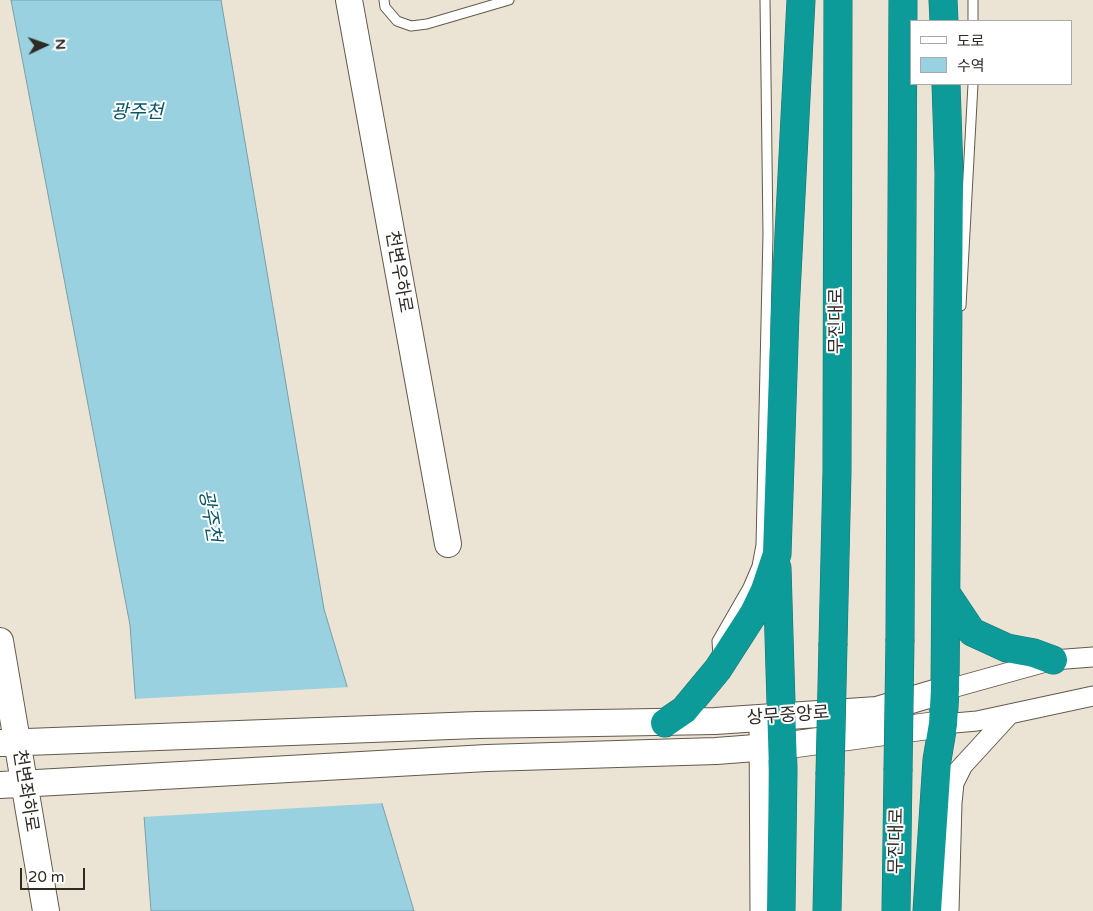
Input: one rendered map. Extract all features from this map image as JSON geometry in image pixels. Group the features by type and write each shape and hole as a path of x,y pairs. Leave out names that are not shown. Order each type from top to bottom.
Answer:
{"highway":[{"path":"782,911 770,718 781,638 776,554 785,313 801,0"},
{"name":"무진대로","path":"827,911 837,462 838,0"},
{"name":"무진대로","path":"896,911 900,639 903,0"},
{"path":"943,0 944,20"},
{"path":"927,911 937,760 943,724 945,690 949,173 946,85"},
{"path":"665,723 684,710 718,669 754,613 765,590 776,554"},
{"path":"946,593 972,632 1007,648 1034,653 1053,660"}],"street":[{"name":"천변우하로","path":"349,0 448,544"},
{"name":"천변좌하로","path":"0,641 11,784 46,911"},
{"name":"상무중앙로","path":"8,743 477,725 665,723 877,710 1053,660 1093,658"},
{"name":"상무중앙로","path":"11,784 486,758 771,747 1009,715 1093,696"},
{"path":"936,796 1009,715"},
{"path":"760,911 771,747"},
{"path":"949,911 952,803 954,784 963,765"}],"lane":[{"path":"384,0 385,7 397,21 411,26 427,24 509,0"},
{"path":"718,669 717,641 748,587 757,566 761,545 768,234 765,0"},
{"path":"973,0 973,20"},
{"path":"961,317 973,85"},
{"path":"946,593 950,582 953,547 957,404"}],"water":[{"name":"광주천","path":"11,0 221,0 324,609 414,911 151,911 130,625"}],"pier":[{"path":"350,687 385,803 142,817 133,699"}]}
